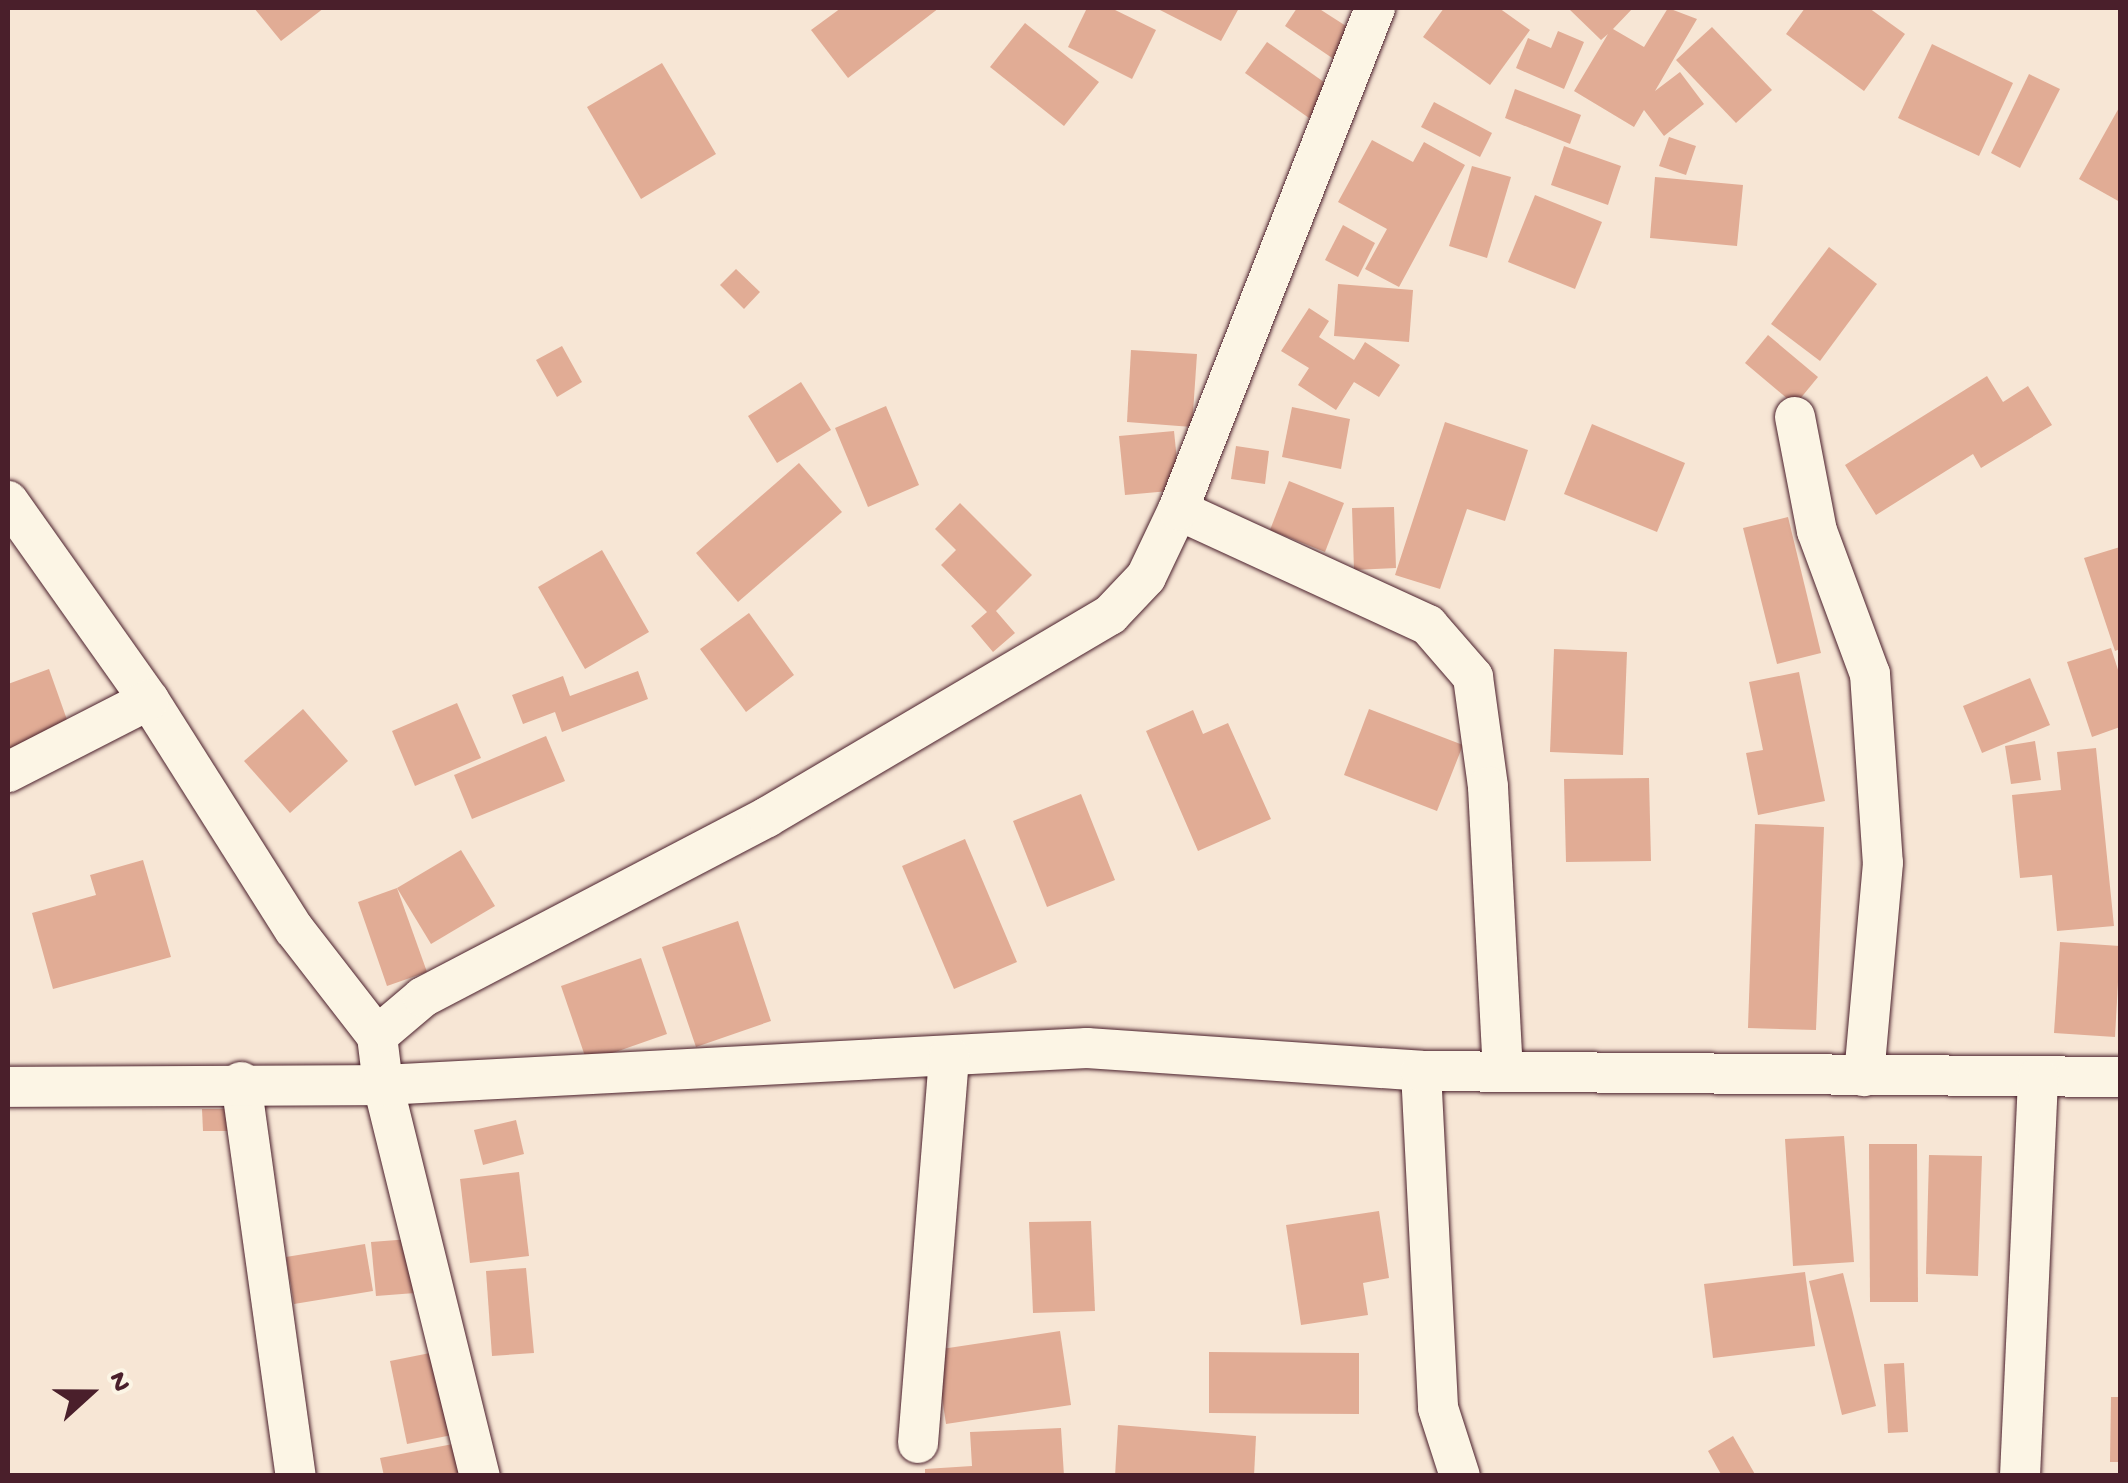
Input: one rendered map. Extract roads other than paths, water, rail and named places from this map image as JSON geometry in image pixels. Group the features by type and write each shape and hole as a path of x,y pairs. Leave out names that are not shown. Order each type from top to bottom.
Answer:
{"street":[{"path":"378,1036 423,996 767,817 1110,615 1146,577 1178,510 1376,8"},
{"path":"1795,417 1818,531 1870,674 1882,864 1864,1076"},
{"path":"8,502 149,700 294,929 378,1036 384,1084 480,1476"},
{"path":"1178,510 1428,624 1473,677 1488,787 1503,1071"},
{"path":"8,772 149,700"},
{"path":"8,1087 240,1082 384,1084 1086,1048 1421,1072 2120,1078"},
{"path":"918,1443 949,1056"},
{"path":"1421,1072 1438,1408 1460,1476"},
{"path":"2020,1476 2038,1077"},
{"path":"240,1082 296,1476"}]}
